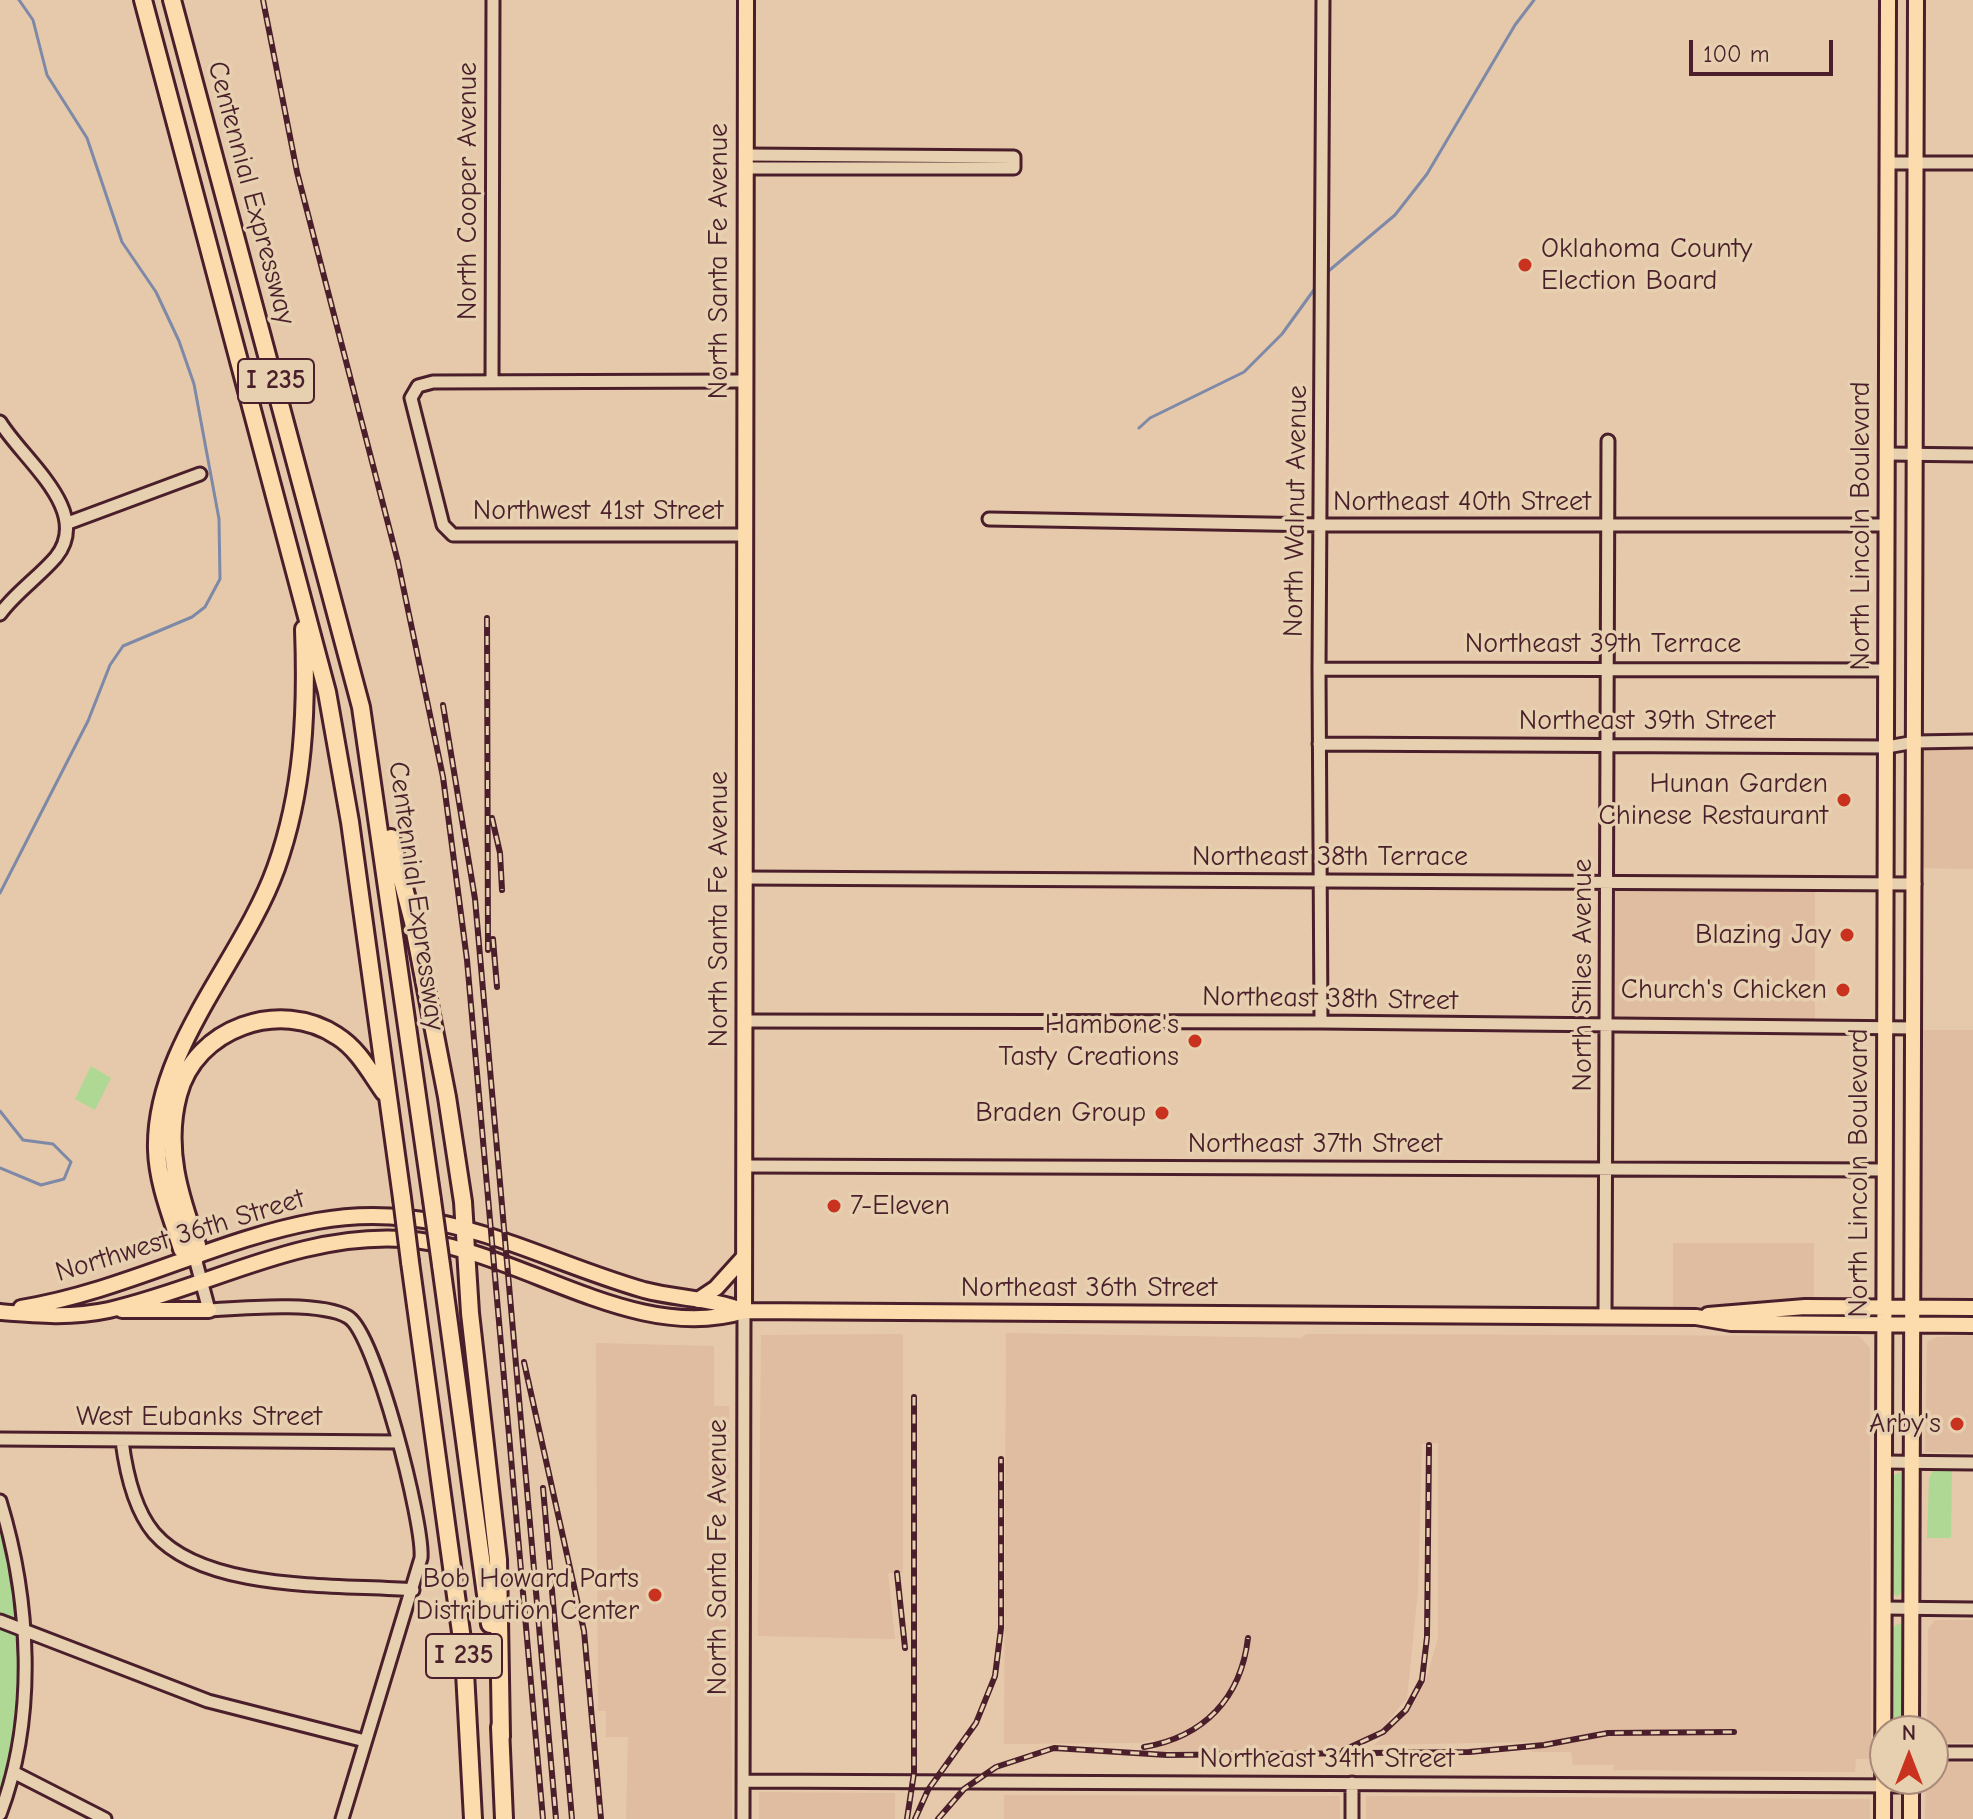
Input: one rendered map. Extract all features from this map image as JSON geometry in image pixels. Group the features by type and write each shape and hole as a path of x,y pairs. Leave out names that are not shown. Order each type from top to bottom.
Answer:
{"highway":[{"name":"Centennial Expressway","path":"143,0 209,260 303,600 339,753 464,1654 473,1819"},
{"name":"Centennial Expressway","path":"172,0 344,632 371,763 489,1611 501,1737 504,1819"},
{"path":"303,600 307,698 303,746 285,843 258,911 181,1051 159,1111 157,1152 160,1178 182,1249 195,1258 197,1245 173,1169 172,1128 178,1091 205,1048 231,1031 254,1022 279,1019 308,1022 347,1043 388,1098"},
{"path":"371,763 416,937 450,1110 498,1560 501,1737"}],"main road":[{"name":"North Santa Fe Avenue","path":"744,1311 746,0"},
{"name":"North Lincoln Boulevard","path":"1884,1715 1888,0"},
{"name":"North Lincoln Boulevard","path":"1911,1715 1916,0"},
{"path":"1887,310 1915,311"},
{"path":"1887,596 1915,596"},
{"name":"Northwest 36th Street","path":"0,1312 83,1296 297,1225 335,1218 393,1216 464,1227 634,1287 698,1300 721,1301 744,1311"},
{"name":"Northwest 36th Street","path":"0,1312 61,1316 110,1310 306,1247 340,1240 412,1240 466,1253"},
{"name":"Northeast 36th Street","path":"466,1253 607,1302 647,1312 720,1319 744,1311 1696,1317 1787,1307 1973,1308"},
{"path":"698,1300 716,1288 744,1257"},
{"path":"110,1310 209,1310"},
{"name":"Northeast 36th Street","path":"1696,1317 1731,1323 1973,1325"},
{"name":"North Lincoln Boulevard","path":"1883,1795 1883,1819"},
{"path":"1911,1795 1911,1819"}],"street":[{"name":"North Cooper Avenue","path":"492,382 493,0"},
{"name":"North Walnut Avenue","path":"1321,1022 1319,669 1323,0"},
{"path":"1014,157 1014,168 746,161 1014,157"},
{"path":"1887,163 1973,163"},
{"path":"492,382 745,381"},
{"name":"Northwest 41st Street","path":"492,382 433,382 415,388 411,398 443,525 451,533 745,535"},
{"path":"0,422 14,444 61,500 68,523 58,554 1,609"},
{"name":"North Stiles Avenue","path":"1605,1316 1609,1027 1608,441"},
{"path":"0,443 14,444"},
{"path":"1887,454 1973,455"},
{"path":"68,523 200,474"},
{"name":"Northeast 40th Street","path":"989,519 1321,525 1887,525"},
{"name":"Northeast 39th Terrace","path":"1319,669 1609,667 1887,670"},
{"name":"Northeast 39th Street","path":"1319,744 1887,747 1915,742 1973,741"},
{"name":"Northeast 38th Terrace","path":"745,878 1915,884"},
{"name":"Northeast 38th Street","path":"744,1021 1321,1022 1914,1028"},
{"name":"Northeast 37th Street","path":"744,1166 1885,1170"},
{"path":"195,1258 209,1310 314,1309 341,1313 353,1320 368,1348 398,1442 422,1536 413,1590 342,1819"},
{"name":"North Santa Fe Avenue","path":"743,1819 744,1311"},
{"name":"West Eubanks Street","path":"0,1439 398,1442"},
{"path":"122,1441 142,1515 160,1539 186,1557 224,1571 275,1581 413,1590"},
{"path":"1884,1462 1973,1463"},
{"path":"0,1501 18,1571 23,1627 22,1711 13,1772 0,1814"},
{"path":"1884,1608 1973,1609"},
{"path":"0,1621 23,1627 124,1671 208,1701 365,1741"},
{"path":"1949,1753 1973,1753"},
{"path":"13,1772 105,1819"},
{"name":"Northeast 34th Street","path":"743,1781 1869,1785"},
{"path":"1352,1783 1352,1819"}],"shaded area":[{"path":"1921,745 1973,746 1973,869 1917,868"},
{"path":"1610,887 1815,887 1815,1024 1613,1024"},
{"path":"1920,1030 1973,1030 1973,1313 1918,1312"},
{"path":"1673,1243 1814,1243 1814,1303 1673,1310"},
{"path":"1006,1333 1301,1338 1306,1334 1859,1336 1870,1348 1871,1715 1869,1759 1856,1759 1855,1772 1613,1770 1614,1765 1573,1765 1571,1752 1532,1752 1530,1742 1374,1745 1408,1713 1425,1683 1438,1638 1438,1443 1422,1444 1418,1591 1407,1698 1380,1731 1363,1741 1320,1751 1157,1751 1154,1740 1139,1743 1004,1744"},
{"path":"903,1334 903,1573 888,1573 895,1639 758,1636 761,1335"},
{"path":"1973,1335 1973,1453 1925,1452 1927,1342 1937,1337"},
{"name":"Bob Howard Parts Distribution Center","path":"596,1343 714,1346 714,1406 729,1406 732,1819 626,1819 628,1737 606,1737 606,1711 598,1711"},
{"path":"1935,1620 1973,1620 1973,1743 1949,1743 1949,1715 1927,1715 1928,1629"},
{"path":"1949,1762 1973,1763 1973,1819 1925,1819 1926,1795 1949,1795"},
{"path":"759,1792 895,1793 895,1819 759,1819"},
{"path":"1004,1795 1340,1796 1340,1819 1004,1819"},
{"path":"1366,1796 1870,1799 1870,1819 1366,1819"}],"green space":[{"path":"91,1066 111,1078 95,1110 75,1099"},
{"path":"1952,1468 1951,1538 1927,1538 1929,1478 1934,1469"},
{"path":"1900,1472 1904,1477 1904,1590 1897,1597 1891,1591 1893,1476"},
{"path":"0,1520 14,1588 19,1656 15,1725 0,1793"},
{"path":"1900,1623 1904,1628 1904,1715 1892,1715 1893,1627"}],"waterway":[{"path":"0,893 88,721 110,665 123,646 192,617 205,607 220,579 219,519 194,384 179,341 156,292 122,242 87,138 47,75 33,20 19,0"},
{"path":"1325,274 1395,215 1427,174 1515,25 1534,0"},
{"path":"1139,428 1150,418 1244,372 1282,334 1316,287"},
{"path":"0,1111 23,1140 53,1144 71,1162 64,1179 41,1185 0,1168"}],"railway":[{"path":"263,0 297,172 398,562 443,777 467,960 543,1819"},
{"path":"487,618 488,950"},
{"path":"443,705 475,899 556,1819"},
{"path":"492,818 500,853 502,890"},
{"path":"493,939 497,987"},
{"path":"524,1362 584,1631 601,1819"},
{"path":"907,1819 914,1773 914,1397"},
{"path":"1344,1750 1383,1732 1406,1710 1422,1680 1427,1637 1429,1445"},
{"path":"915,1819 928,1790 976,1723 995,1676 1001,1628 1001,1459"},
{"path":"543,1488 572,1819"},
{"path":"897,1573 905,1648"},
{"path":"1144,1747 1185,1734 1216,1711 1237,1679 1248,1638"},
{"path":"938,1819 964,1789 996,1767 1054,1748 1167,1755 1469,1752 1544,1745 1608,1733 1734,1732"}],"place":[{"name":"Oklahoma County Election Board","path":"1525,265"},
{"name":"Hunan Garden Chinese Restaurant","path":"1844,800"},
{"name":"Blazing Jay","path":"1847,935"},
{"name":"Church's Chicken","path":"1843,990"},
{"name":"Hambone's Tasty Creations","path":"1195,1041"},
{"name":"Braden Group","path":"1162,1113"},
{"name":"7-Eleven","path":"834,1206"},
{"name":"Arby's","path":"1957,1424"},
{"name":"Bob Howard Parts Distribution Center","path":"655,1595"}]}
